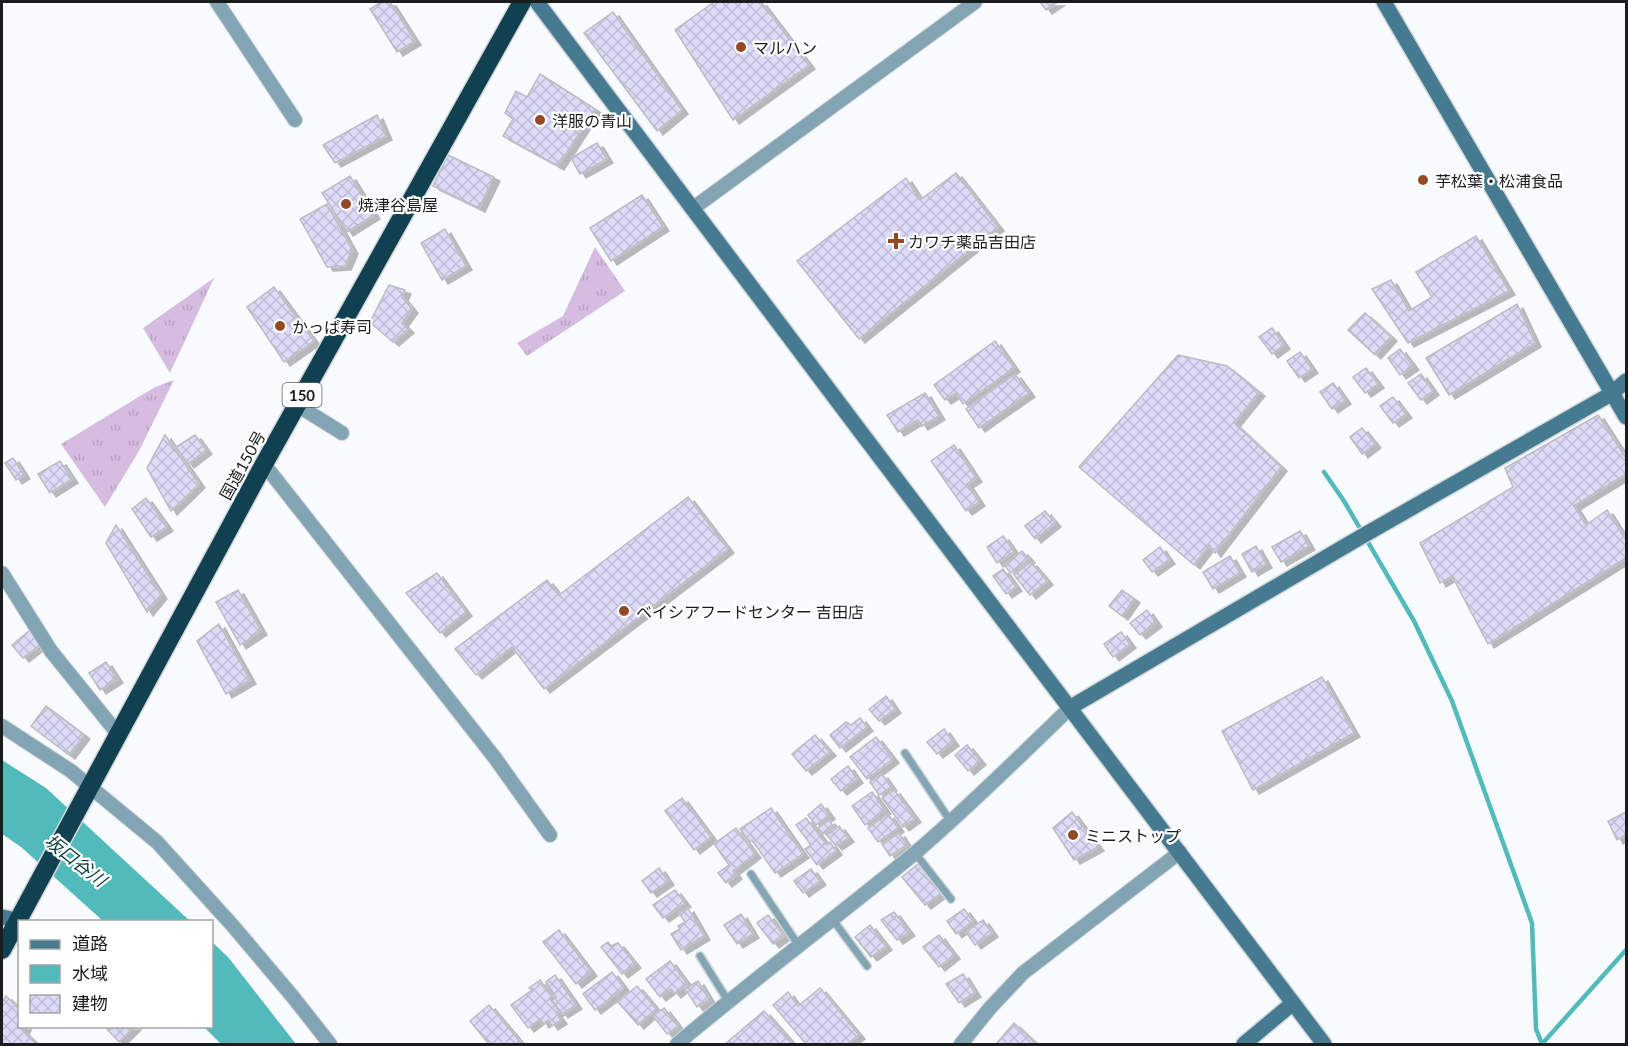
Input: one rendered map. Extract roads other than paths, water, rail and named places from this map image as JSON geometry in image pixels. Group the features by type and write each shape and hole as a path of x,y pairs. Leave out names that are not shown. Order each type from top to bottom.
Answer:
{"highway":[{"name":"国道150号","path":"2,950 9,919 34,888 264,464 522,2"}],"street":[{"path":"217,2 295,120"},
{"path":"537,2 1324,1044"},
{"path":"692,209 975,2"},
{"path":"1384,2 1626,417"},
{"path":"677,1044 915,853 951,822 1071,707 1611,394 1626,381"},
{"path":"297,405 342,433"},
{"path":"264,464 495,758 550,835"},
{"path":"2,573 51,651 118,734"},
{"path":"2,726 72,771 89,789 157,842 233,926 330,1044"},
{"path":"961,1044 990,1008 1023,973 1180,852"},
{"path":"1244,1044 1293,1003"}],"lane":[{"path":"905,753 951,822"},
{"path":"915,853 951,899"},
{"path":"751,874 799,946"},
{"path":"833,920 867,966"},
{"path":"700,956 728,1001"}],"water":[{"name":"坂口谷川","path":"2,760 46,788 189,920 102,920 21,847 2,834"},
{"path":"213,943 228,957 296,1044 221,1044 205,1028 213,1028"}],"waterway":[{"path":"1324,472 1344,501 1414,621 1452,701 1532,923 1536,1029 1542,1044"},
{"path":"1542,1044 1626,950"}],"place":[{"name":"マルハン","path":"741,47"},
{"name":"洋服の青山","path":"540,120"},
{"name":"芋松葉・松浦食品","path":"1423,180"},
{"name":"焼津谷島屋","path":"346,204"},
{"name":"カワチ薬品吉田店","path":"896,241"},
{"name":"かっぱ寿司","path":"280,326"},
{"name":"ベイシアフードセンター 吉田店","path":"624,611"},
{"name":"ミニストップ","path":"1073,835"}]}
